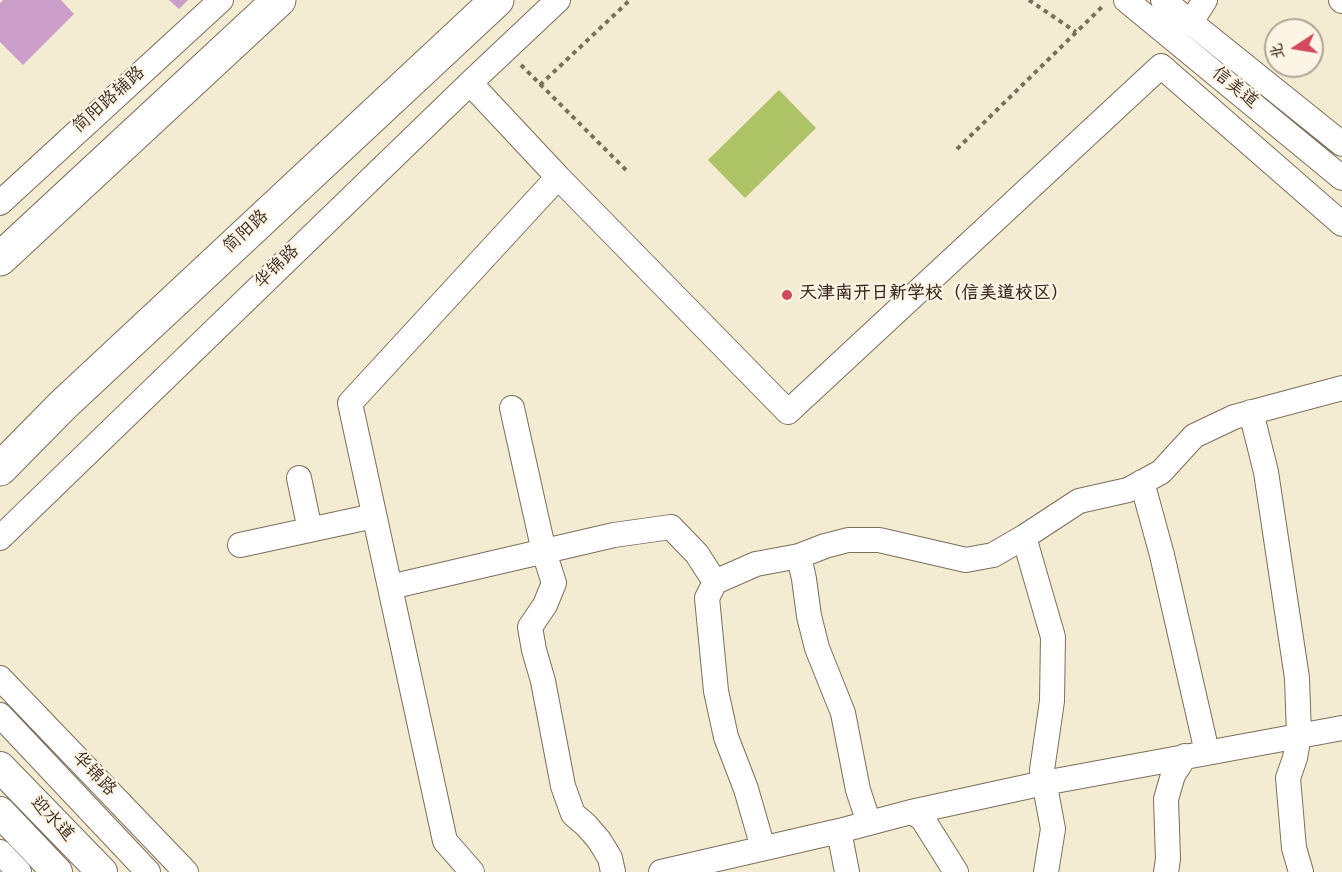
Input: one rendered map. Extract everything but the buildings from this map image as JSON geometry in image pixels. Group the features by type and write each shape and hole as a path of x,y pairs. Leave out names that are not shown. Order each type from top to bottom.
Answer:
{"highway":[{"path":"0,259 279,0"},
{"name":"简阳路","path":"0,468 63,405 496,0"}],"main road":[{"name":"迎水道","path":"0,767 102,872"},
{"name":"迎水道","path":"0,812 57,872"}],"street":[{"name":"简阳路辅路","path":"0,203 221,0"},
{"name":"华锦路","path":"0,538 558,0"},
{"name":"信美道","path":"1126,0 1342,178"},
{"name":"信美道","path":"1163,0 1342,144"},
{"path":"1191,22 1205,0"},
{"path":"470,83 558,177 788,412 1161,66 1342,224"},
{"path":"472,872 445,841 350,403 558,177"},
{"path":"763,848 746,789 726,737 716,691 706,598 715,582 756,564 799,556 848,540 879,540 966,560 993,555 1079,501 1128,490 1161,472 1194,436 1234,417 1342,388"},
{"path":"512,408 544,552 554,583 545,605 530,627 563,786 573,814 599,840 610,858 613,872"},
{"path":"1251,412 1266,472 1297,678 1299,735 1295,758 1288,778 1294,848 1301,872"},
{"path":"299,478 310,530"},
{"path":"1142,482 1162,555 1196,754"},
{"path":"240,545 374,516"},
{"path":"390,587 614,535 671,527 697,554 715,582"},
{"path":"1024,537 1053,637 1052,701 1042,770 1053,830 1046,872"},
{"path":"799,556 817,648 843,713 858,790 868,823"},
{"name":"华锦路","path":"0,678 186,872"},
{"path":"0,716 148,872"},
{"path":"661,872 718,866 763,848 1044,783 1342,728"},
{"path":"1166,872 1168,859 1166,799 1173,775 1196,754"},
{"path":"911,812 922,818 956,872"},
{"path":"839,831 847,872"},
{"path":"0,852 19,872"}],"path":[{"path":"540,85 630,0"},
{"path":"1029,0 1076,32"},
{"path":"957,149 1108,0"},
{"path":"505,50 627,171"}],"green space":[{"path":"779,90 816,128 745,198 708,160"}],"place":[{"name":"天津南开日新学校（信美道校区）","path":"787,295"}]}
